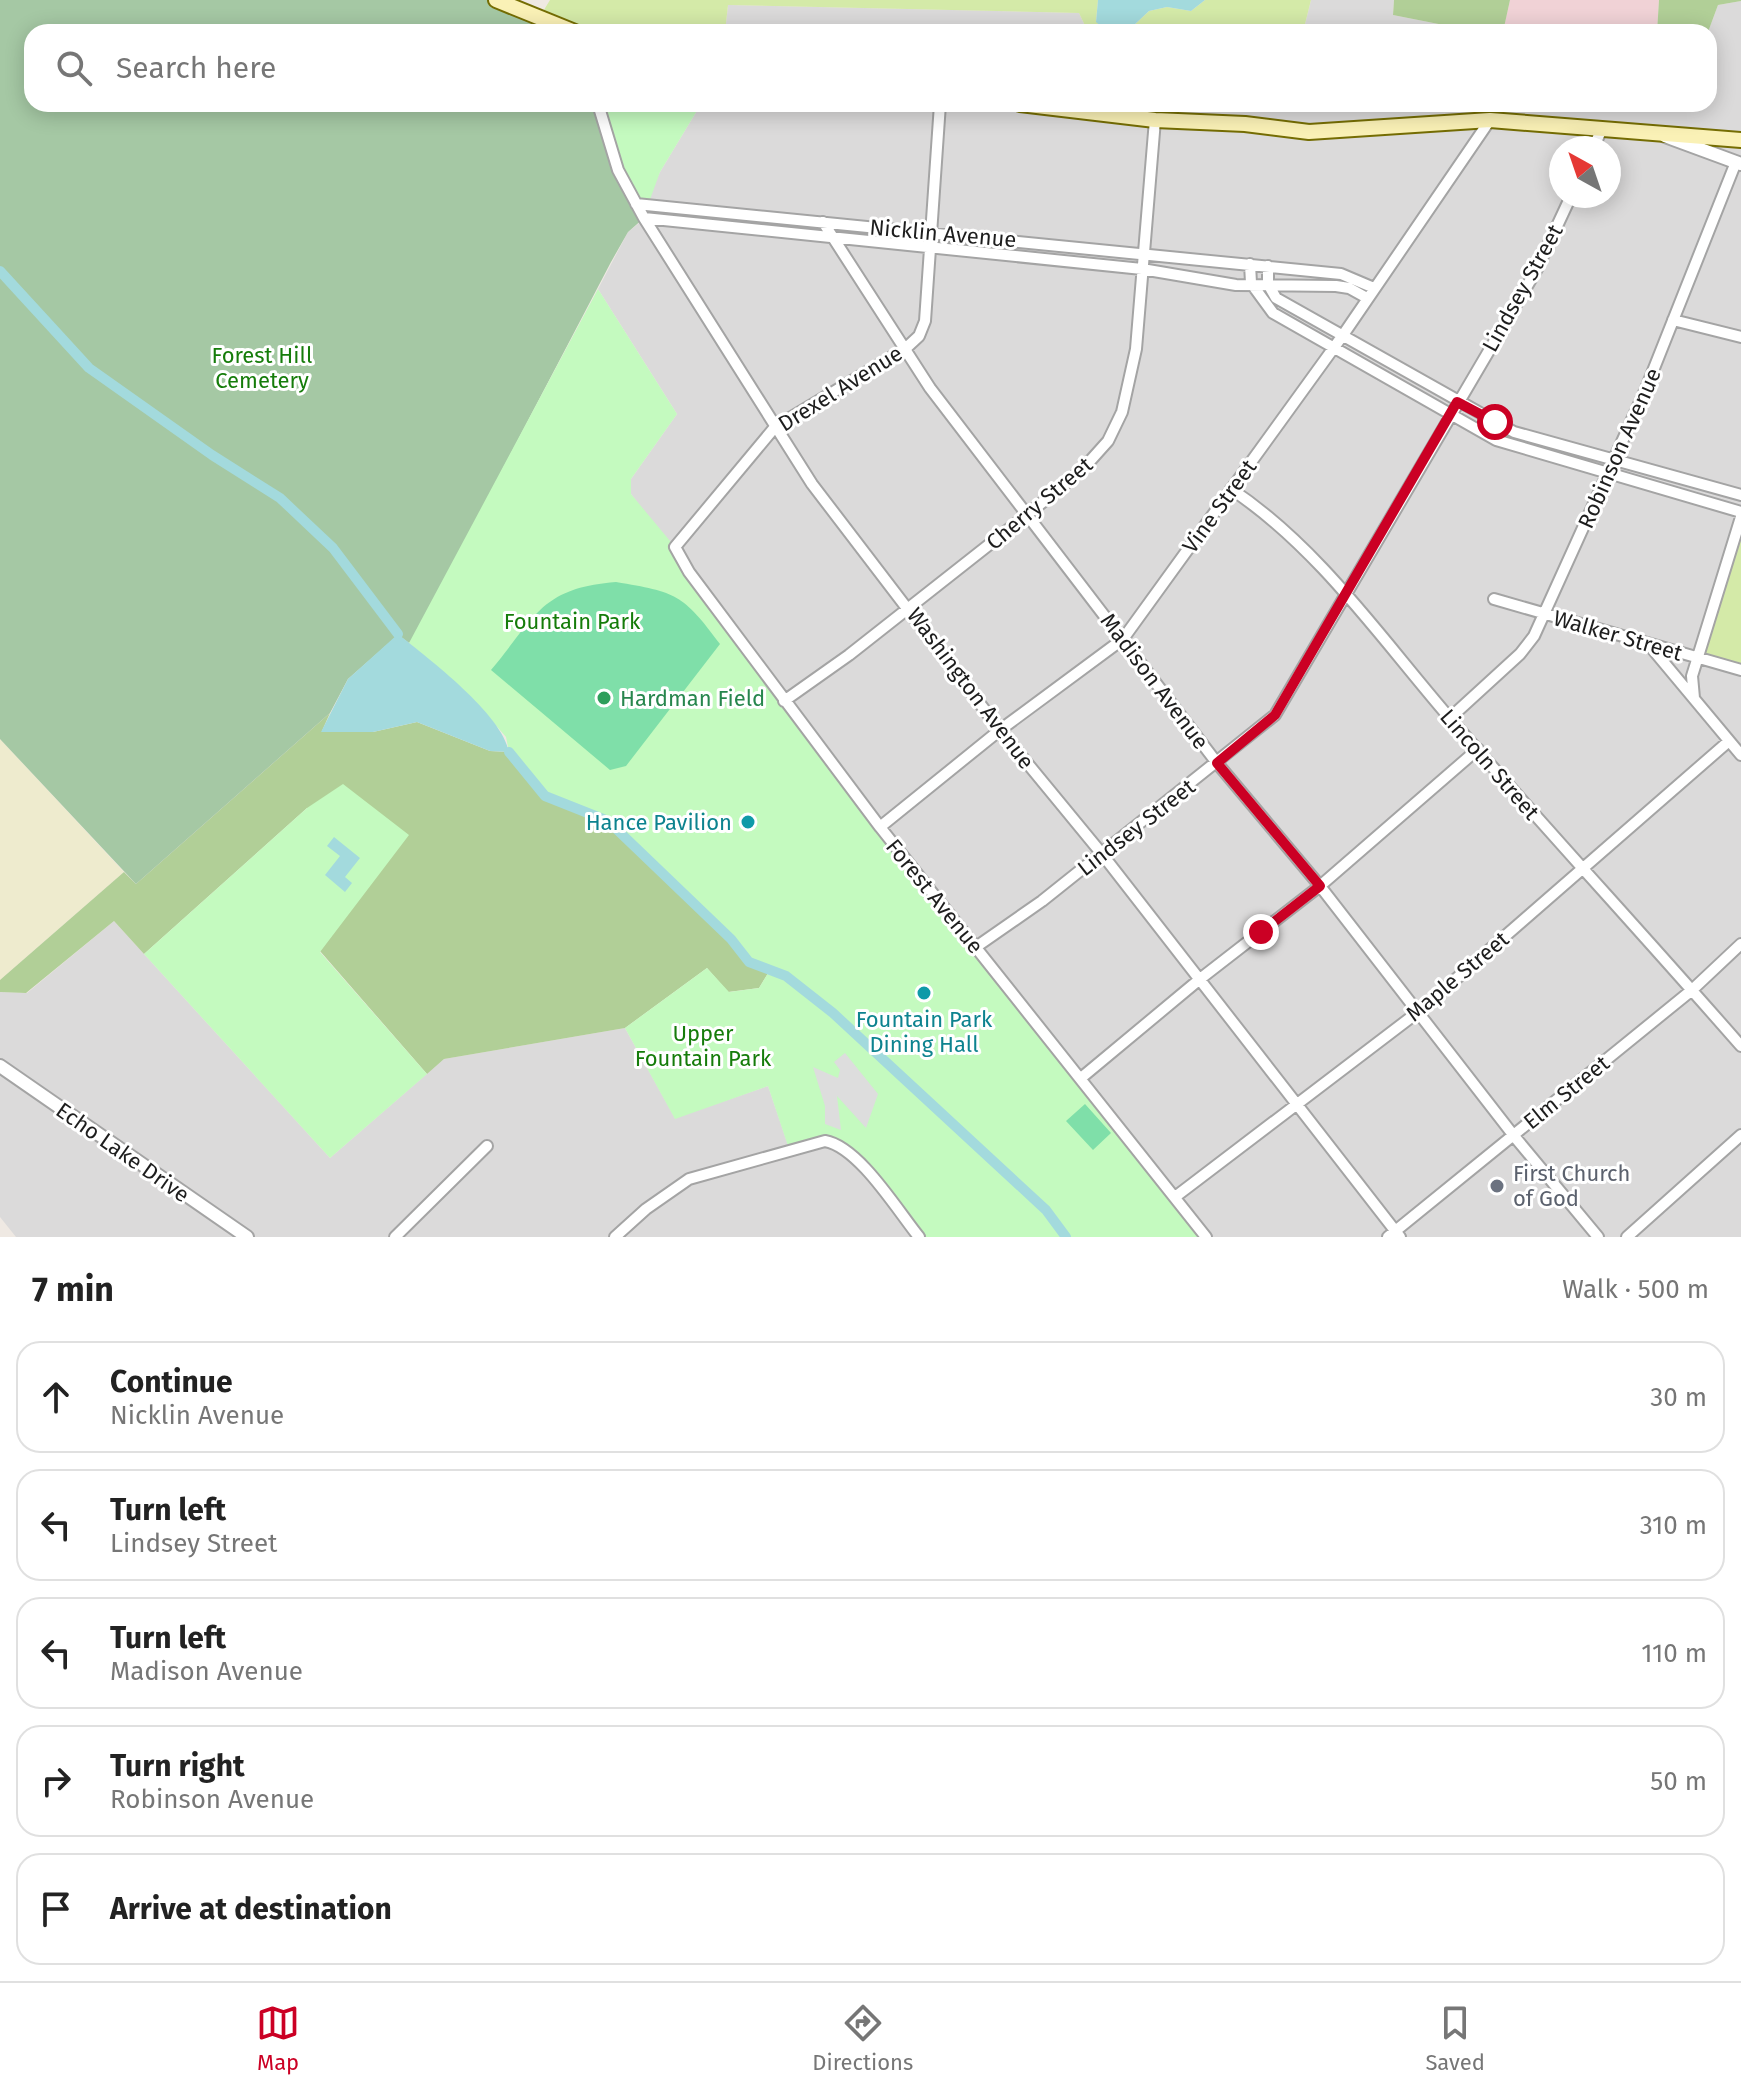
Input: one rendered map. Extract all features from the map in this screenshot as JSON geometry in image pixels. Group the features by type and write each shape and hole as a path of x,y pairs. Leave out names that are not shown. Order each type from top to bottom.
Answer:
{"main road":[{"path":"496,0 555,24"},
{"path":"1088,112 1327,133 1490,120 1741,140"}],"street":[{"name":"Washington Avenue","path":"600,112 618,170 636,204 812,484 910,608 1000,730 1299,1104 1395,1235"},
{"name":"Drexel Avenue","path":"675,547 775,427 905,349 919,336 925,321 939,112"},
{"name":"Cherry Street","path":"784,701 910,608 1028,514 1098,454 1113,431 1122,412 1136,349 1155,120"},
{"name":"Vine Street","path":"880,827 1000,730 1123,639 1343,335 1490,120"},
{"path":"1599,136 1601,131"},
{"path":"1662,134 1739,163"},
{"name":"Robinson Avenue","path":"1450,718 1520,654 1544,615 1615,460 1739,163 1741,147"},
{"name":"Nicklin Avenue","path":"636,204 1341,274 1374,288"},
{"name":"Lindsey Street","path":"976,947 1102,854 1275,715 1537,269 1565,208"},
{"name":"Nicklin Avenue","path":"644,218 1142,269 1213,282 1336,286 1349,288 1367,298"},
{"name":"Madison Avenue","path":"823,222 930,388 1217,763 1320,886 1514,1136 1598,1237"},
{"path":"1250,264 1251,283 1273,313 1518,449 1609,473 1741,514 1692,676 1694,698"},
{"path":"1268,266 1268,284 1276,298 1514,432 1741,495"},
{"path":"1673,320 1741,337"},
{"name":"Lincoln Street","path":"1231,489 1264,512 1346,596 1581,870 1741,1046"},
{"name":"Forest Avenue","path":"675,547 784,701 880,827 1206,1237"},
{"name":"Walker Street","path":"1494,599 1741,670"},
{"path":"1648,644 1741,755"},
{"name":"Maple Street","path":"1175,1197 1418,1012 1729,741"},
{"path":"1081,1078 1200,979 1320,886 1478,749"},
{"name":"Elm Street","path":"1395,1235 1692,990 1741,944"},
{"name":"Echo Lake Drive","path":"0,1066 247,1237"},
{"path":"1627,1237 1741,1135"},
{"path":"615,1237 646,1209 689,1179 825,1141 839,1144 855,1156 919,1237"},
{"path":"395,1237 487,1146"}],"shaded area":[{"path":"1311,0 1394,0 1393,15 1439,24 1305,24"},
{"path":"1510,0 1659,0 1658,24 1505,24"},
{"path":"1741,1 1741,1237 1206,1237 880,827 631,494 631,479 677,414 598,289 628,232 644,219 636,204 649,197 660,172 696,112 1717,112 1717,24 1711,24 1718,5"},
{"path":"728,5 1079,13 1084,24 726,24"},
{"path":"0,739 124,872 0,980"},
{"path":"114,921 330,1158 444,1059 625,1028 675,1118 768,1086 790,1151 839,1144 919,1237 16,1237 0,1217 0,992 27,993"},
{"path":"845,1053 878,1094 866,1128 837,1096 841,1130 825,1124 825,1106 813,1067 838,1078 840,1070 834,1062"}],"green space":[{"name":"Forest Hill Cemetery","path":"0,0 496,0 555,24 24,24 24,112 601,112 644,218 628,232 611,262 413,640 409,643 398,635 348,679 330,713 136,884 0,739"},
{"path":"550,0 1098,0 1096,21 1099,24 1084,24 1079,13 728,5 726,24 554,24 539,18"},
{"path":"1205,0 1311,0 1305,24 1135,24 1149,11 1167,7 1191,11"},
{"path":"1394,0 1510,0 1505,24 1439,24 1393,15"},
{"path":"1659,0 1741,0 1718,5 1711,24 1658,24"},
{"path":"601,112 696,112 660,172 648,205 636,204"},
{"name":"Fountain Park","path":"598,289 677,414 631,479 631,494 675,547 784,701 1206,1237 919,1237 839,1144 790,1152 768,1086 675,1119 625,1028 707,968 729,992 759,988 770,970 749,962 731,939 608,821 545,796 509,752 506,737 478,705 409,643"},
{"path":"1741,517 1741,670 1699,659"},
{"name":"Hardman Field","path":"616,582 677,598 697,615 720,644 626,766 610,770 491,670 530,621 555,599 591,585"},
{"path":"330,713 322,731 373,732 417,722 490,751 509,752 545,796 608,821 731,939 749,962 770,970 759,988 728,992 707,968 625,1028 444,1059 427,1074 320,951 408,835 307,808 144,954 114,921 26,993 0,992 0,980 124,872 136,884"},
{"path":"343,784 409,835 320,952 427,1074 330,1158 144,954 307,808"},
{"path":"1085,1104 1111,1133 1093,1150 1066,1121"}],"water":[{"path":"1098,0 1205,0 1191,11 1167,7 1149,11 1135,24 1096,22"},
{"path":"398,634 445,672 479,705 493,721 509,752 490,751 417,722 373,732 321,732 348,679"},
{"path":"334,837 360,858 345,877 352,883 345,892 325,875 340,856 327,846"}],"waterway":[{"path":"0,271 89,368 212,455 280,498 333,548 398,634"},
{"path":"509,752 545,796 608,821 731,939 749,962 786,976 833,1013 1046,1210 1066,1237"}],"place":[{"name":"Hardman Field","path":"604,698"},
{"name":"Hance Pavilion","path":"748,822"},
{"name":"Fountain Park Dining Hall","path":"924,993"},
{"name":"First Church of God","path":"1497,1186"}],"route":[{"path":"1261,932 1320,886 1217,763 1275,715 1457,402 1495,422"}],"park label":[{"name":"Upper Fountain Park","path":"703,1046"}]}
